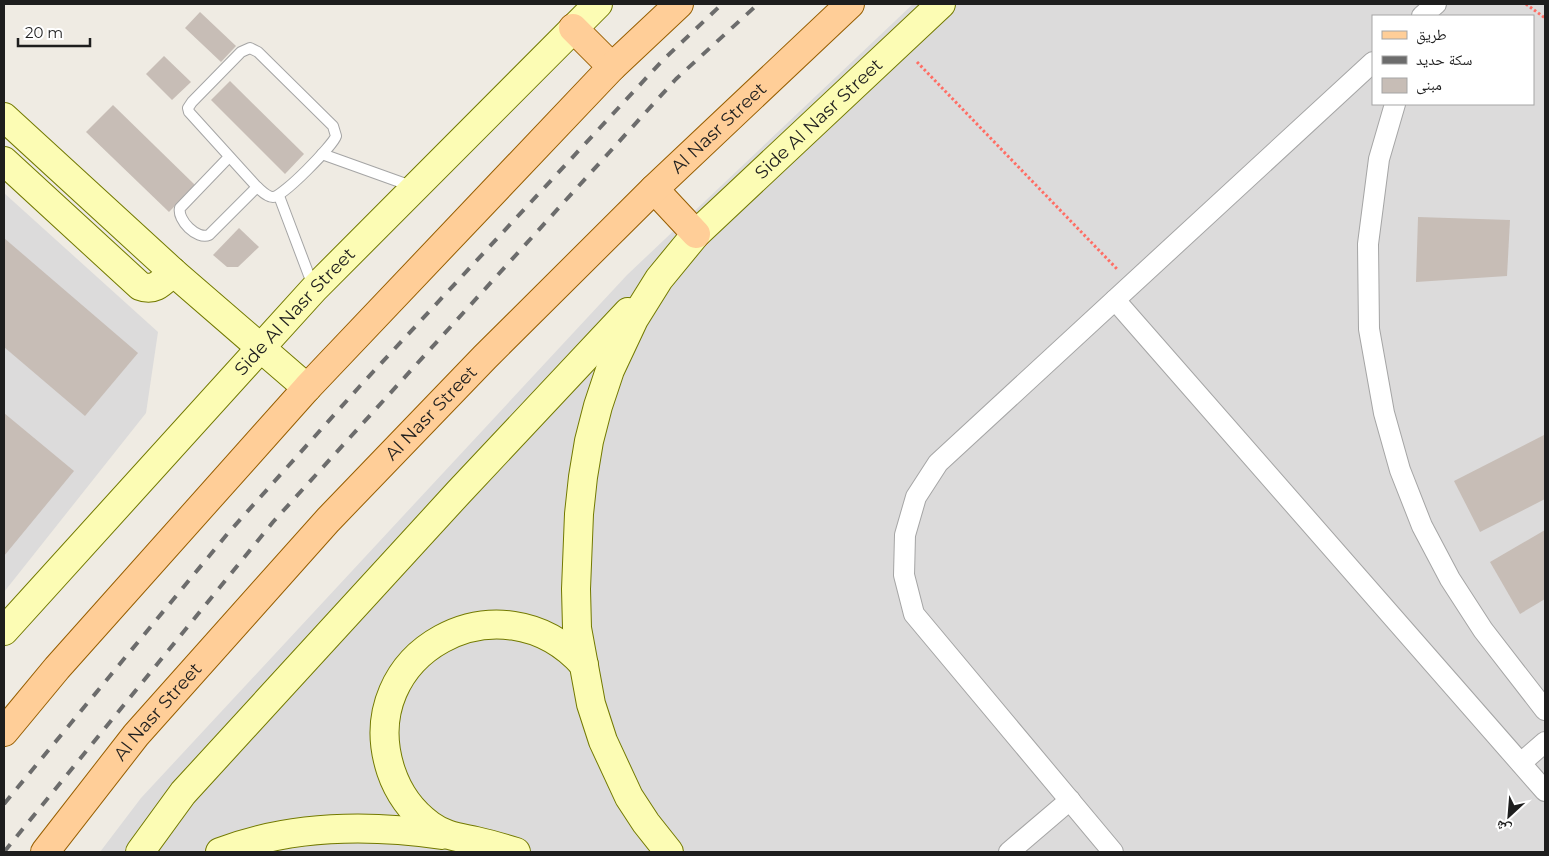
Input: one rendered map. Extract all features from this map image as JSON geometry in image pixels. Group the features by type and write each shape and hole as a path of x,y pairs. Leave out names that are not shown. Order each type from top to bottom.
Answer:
{"main road":[{"path":"4,732 63,662 307,388 612,67 679,4"},
{"name":"Al Nasr Street","path":"45,852 136,735 328,520 492,350 654,189 850,4"},
{"path":"573,28 612,67"},
{"path":"654,189 696,234"}],"street":[{"name":"Side Al Nasr Street","path":"4,631 314,289 598,4"},
{"name":"Side Al Nasr Street","path":"659,279 696,234 941,4"},
{"path":"1423,15 1438,4"},
{"path":"1113,852 914,614 904,575 905,535 916,497 938,463 1372,63"},
{"path":"1394,105 1378,159 1368,244 1369,329 1384,413 1400,470 1422,526 1450,579 1482,630 1545,710"},
{"path":"4,117 173,272 307,388"},
{"path":"4,161 140,286 149,288 157,286 173,272"},
{"path":"659,279 634,319 610,370 598,406 582,478 576,589 578,628 584,665 591,704 603,741 629,796 646,823 669,852"},
{"path":"140,852 190,786 459,492 659,279"},
{"path":"1115,300 1545,791"},
{"path":"445,835 429,825 414,812 394,780 388,762 385,724 389,705 396,687 406,670 432,644 449,634 486,624 515,625 542,633 559,642 584,665"},
{"path":"1521,763 1545,742"},
{"path":"1009,852 1070,800"},
{"path":"220,852 262,839 298,832 335,828 390,828 445,835 516,852"}],"lane":[{"path":"250,48 258,52 332,126 336,136 335,141 322,154 279,196 269,197 229,157 191,115 188,108 241,52 250,48"},
{"path":"322,154 415,188"},
{"path":"229,157 180,208 181,218 196,235 203,237 209,235 257,187"},
{"path":"279,196 314,289"}],"path":[{"path":"1526,4 1545,18"},
{"path":"899,43 1132,284"}],"shaded area":[{"path":"913,4 1545,4 1545,852 100,852 141,798 627,275"},
{"path":"4,193 158,332 146,413 4,592"}],"building":[{"path":"200,12 236,46 221,62 185,28"},
{"path":"164,56 191,82 172,100 146,74"},
{"path":"230,81 304,154 285,174 211,100"},
{"path":"113,105 195,185 169,212 86,132"},
{"path":"1418,217 1510,220 1507,276 1416,282"},
{"path":"239,228 259,247 238,267 227,267 213,255"},
{"path":"4,238 138,353 85,416 4,347"},
{"path":"4,413 74,471 4,556"},
{"path":"1544,435 1545,499 1480,532 1454,481"},
{"path":"1545,530 1545,599 1520,614 1490,562"}],"railway":[{"path":"4,804 229,532 360,386 662,61 722,4"},
{"path":"4,852 273,522 676,79 758,4"}]}
